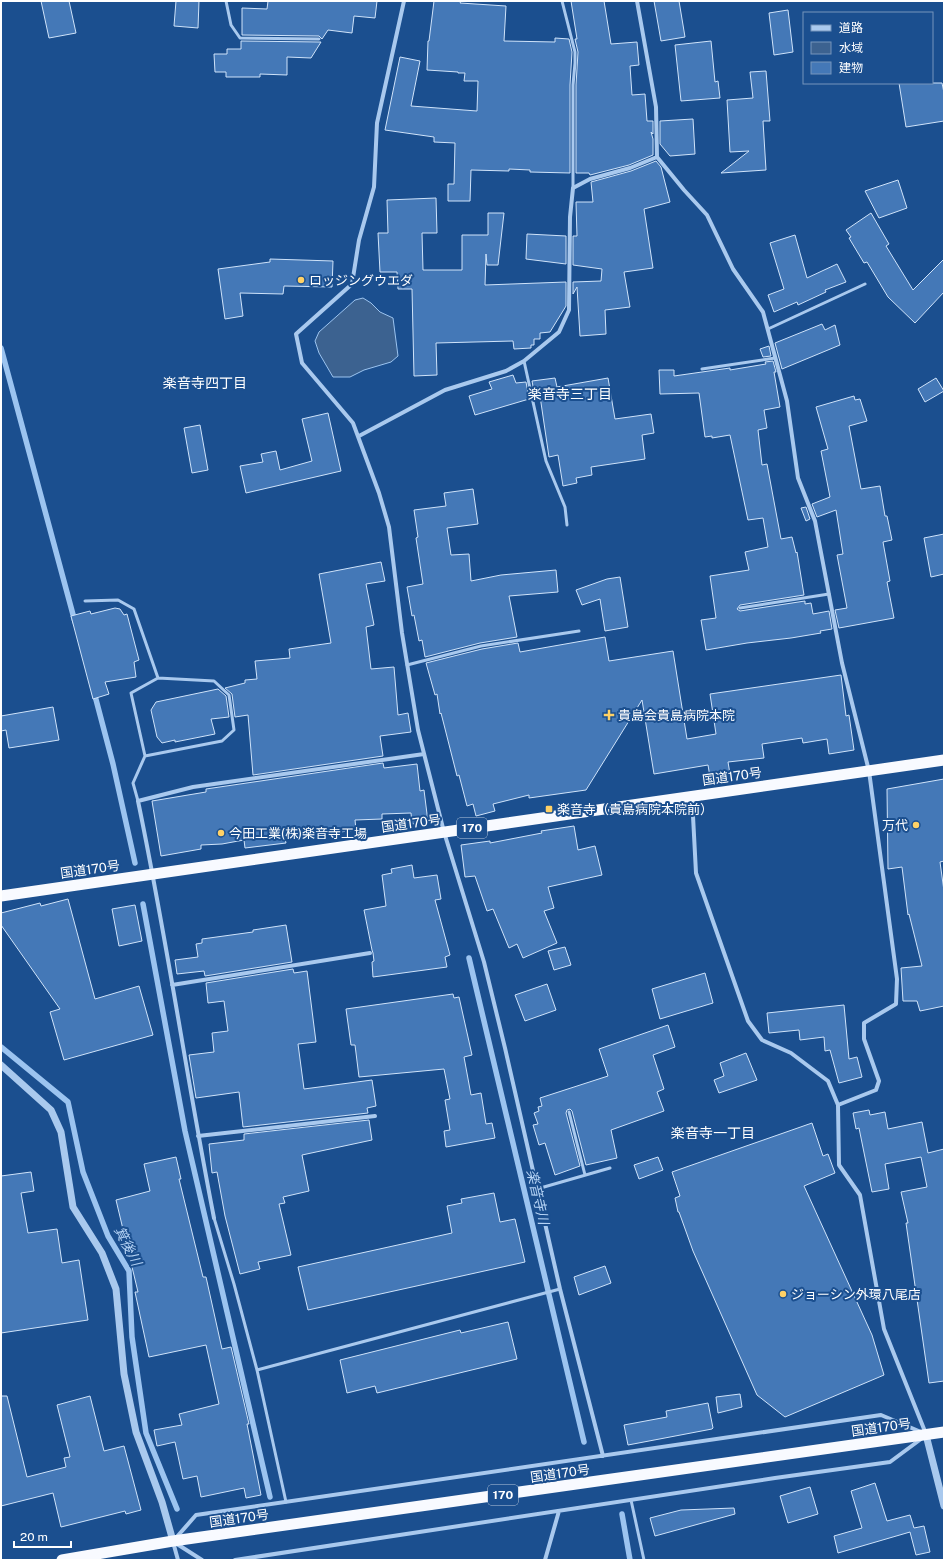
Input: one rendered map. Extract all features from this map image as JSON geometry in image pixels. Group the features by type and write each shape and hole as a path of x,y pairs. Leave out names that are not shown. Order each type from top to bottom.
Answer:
{"highway":[{"name":"国道170号","path":"1,896 944,760"},
{"name":"国道170号","path":"62,1560 173,1541 944,1432"}],"street":[{"path":"404,1 377,123 374,187 359,240 352,284 296,334 302,364 353,423 359,436 389,527 402,633 418,730 444,832 484,962 560,1289 603,1456"},
{"path":"637,1 656,107 657,157 707,215 734,269 763,312 787,401 798,478 815,521 842,663 869,770 897,979 896,1004 864,1023 864,1039 879,1081 876,1090 838,1105"},
{"path":"359,436 445,390 506,371 524,361 559,332 569,310 570,217 573,188 590,179 630,168 657,157"},
{"path":"214,1218 198,1136 153,874 138,801 193,786 424,754"},
{"path":"692,796 696,873 748,1021 762,1040 791,1054 828,1081 838,1105 839,1165 860,1195 884,1329 926,1435 944,1506"},
{"path":"172,985 370,953"},
{"path":"1,1065 51,1110 61,1132 73,1207 102,1253 116,1289 124,1374 136,1432 162,1502 178,1560"},
{"path":"198,1136 375,1116"},
{"path":"173,1541 196,1515 881,1415 926,1435"},
{"path":"235,1560 890,1462 926,1435"},
{"path":"545,1560 559,1511"},
{"path":"173,1541 202,1560"}],"lane":[{"path":"226,1 230,25 240,38 319,38"},
{"path":"562,1 575,52 573,85 573,188"},
{"path":"768,329 865,284"},
{"path":"702,369 775,358"},
{"path":"524,361 546,460 565,507 567,525"},
{"path":"740,608 829,594"},
{"path":"85,601 118,600 134,609 158,678"},
{"path":"407,665 481,646 579,631"},
{"path":"138,801 133,783 145,756 131,693 158,678 214,681 229,695 234,730 222,742 145,756"},
{"path":"569,1112 585,1175"},
{"path":"537,1189 610,1168"},
{"path":"214,1218 234,1284 257,1370 286,1502"},
{"path":"257,1370 560,1289"},
{"path":"631,1500 644,1560"}],"water":[{"path":"363,298 371,303 380,312 393,318 398,356 391,362 364,370 350,377 333,377 319,353 315,341 319,332 355,300"}],"building":[{"path":"41,1 69,1 76,33 49,38"},
{"path":"176,1 199,1 198,28 174,26"},
{"path":"268,1 377,1 375,18 354,16 352,33 328,30 322,39 319,36 242,35 242,8 267,9"},
{"path":"434,1 461,1 460,3 506,6 504,41 555,42 555,38 569,39 572,52 570,85 570,173 530,172 530,170 509,169 509,171 471,170 470,201 448,201 448,184 454,184 455,143 434,142 434,137 385,130 400,57 420,61 411,106 477,111 478,81 464,81 465,73 427,70 428,41"},
{"path":"571,1 604,1 611,44 637,42 639,65 630,66 632,95 645,94 647,121 653,121 653,134 651,132 653,139 653,155 629,165 590,175 589,173 576,173 576,85 578,52 575,39 577,39"},
{"path":"654,1 679,1 685,37 661,41"},
{"path":"788,10 793,52 774,55 769,13"},
{"path":"241,41 321,42 311,58 287,57 287,75 260,74 260,77 226,77 226,72 215,72 214,54 227,54 227,49 241,49"},
{"path":"711,41 715,82 718,81 720,98 681,101 675,45"},
{"path":"766,71 770,121 763,121 766,170 721,173 749,151 730,152 727,100 753,98 750,72"},
{"path":"942,83 944,93 944,121 906,127 899,84"},
{"path":"693,119 695,154 670,156 660,144 660,121"},
{"path":"656,161 661,167 670,202 644,209 653,268 624,272 630,307 605,310 606,334 580,336 577,287 573,294 573,282 601,281 602,269 573,265 573,236 577,236 576,202 593,202 591,182 631,171"},
{"path":"898,180 907,208 879,218 865,191"},
{"path":"436,198 437,233 422,233 423,270 462,270 462,235 488,235 488,213 504,213 498,265 487,265 486,254 485,285 566,282 566,306 550,332 540,333 540,339 534,339 534,345 531,345 531,348 514,349 513,341 436,343 437,375 414,376 412,289 398,289 397,272 380,272 378,233 388,233 387,200"},
{"path":"871,213 889,244 886,246 913,290 944,259 944,292 915,323 888,297 867,262 864,263 849,238 851,237 846,230"},
{"path":"527,234 566,236 566,264 526,259"},
{"path":"795,235 807,278 837,264 846,282 825,290 826,292 798,305 797,302 774,312 768,295 784,289 770,243"},
{"path":"270,259 333,261 332,287 284,286 283,294 240,293 243,316 225,319 218,269 270,262"},
{"path":"822,324 825,330 835,325 840,345 782,369 775,343"},
{"path":"769,346 771,356 763,357 760,349"},
{"path":"773,361 776,372 774,372 780,407 764,410 767,428 758,430 762,465 767,464 781,539 792,537 796,553 797,552 804,595 740,605 737,609 740,611 805,601 805,604 811,603 813,614 829,611 832,629 820,631 821,633 791,638 706,650 701,620 716,618 710,576 749,570 745,552 768,547 763,518 748,520 730,435 712,438 712,436 705,437 699,393 660,394 659,370 674,370 674,376 730,368 730,370 766,364 765,362"},
{"path":"513,375 516,383 526,382 529,399 475,415 469,396 492,389 489,382"},
{"path":"555,378 557,387 608,378 615,419 651,414 654,433 642,435 645,459 591,467 592,475 576,478 577,483 563,486 558,455 549,457 540,396 535,397 532,381"},
{"path":"936,378 944,391 925,402 918,389"},
{"path":"854,396 855,400 860,399 867,421 849,426 861,489 880,486 885,516 887,516 892,540 883,542 890,581 887,582 894,618 839,628 835,610 847,608 837,555 843,554 836,510 817,517 812,504 830,497 821,451 828,449 816,407"},
{"path":"328,413 341,471 246,493 240,466 263,462 261,454 276,451 280,470 312,461 302,419"},
{"path":"200,425 208,470 192,473 184,428"},
{"path":"473,489 478,524 447,528 451,555 469,554 471,581 501,575 556,570 558,592 509,596 517,637 480,643 425,657 422,640 419,641 414,615 412,616 407,587 423,584 416,538 418,537 414,510 446,506 444,493"},
{"path":"806,507 810,519 806,521 801,508"},
{"path":"944,534 944,574 931,577 924,538"},
{"path":"381,562 385,581 366,584 374,625 366,627 371,669 394,667 398,715 408,713 411,732 380,736 383,756 253,775 248,715 235,717 232,694 225,688 245,683 245,680 257,679 255,661 290,658 289,649 331,643 319,574"},
{"path":"620,577 628,627 605,631 600,599 582,605 576,590 607,579"},
{"path":"115,608 120,609 124,615 127,614 139,660 134,662 136,677 105,682 109,694 93,699 71,616 90,611 91,614"},
{"path":"605,637 609,661 673,651 687,739 716,734 710,694 841,675 846,716 849,715 854,750 829,754 827,739 803,743 802,738 762,744 764,758 728,762 730,774 710,777 708,765 654,774 642,700 586,790 529,798 529,795 493,804 495,811 476,816 473,804 467,806 459,775 457,776 441,713 440,714 437,694 435,695 426,663 482,649 518,643 520,652"},
{"path":"218,689 226,696 229,717 211,719 215,734 162,743 157,737 151,710 156,702"},
{"path":"53,707 59,740 9,748 6,730 1,731 1,716"},
{"path":"383,763 384,768 417,764 420,791 424,790 428,822 412,824 411,813 382,814 382,819 355,820 356,830 285,839 286,843 245,848 244,840 222,844 201,845 201,849 161,856 152,801 206,792 206,789"},
{"path":"944,779 944,861 940,862 944,891 944,1006 920,1011 917,1001 903,1001 901,968 922,966 909,914 908,915 902,867 888,869 887,789"},
{"path":"574,826 578,850 595,846 602,875 548,887 554,908 544,911 557,943 523,958 517,944 509,948 493,909 487,911 475,876 465,877 461,845 490,841 490,843 542,833 541,831"},
{"path":"412,865 414,878 437,875 441,899 435,900 450,955 445,957 447,967 373,977 373,953 364,910 386,906 382,875 392,873 391,869"},
{"path":"68,899 95,999 139,986 153,1035 64,1060 50,1012 60,1009 1,925 1,913 40,903 41,906"},
{"path":"135,905 142,941 119,946 112,909"},
{"path":"286,925 292,962 205,976 204,971 177,974 175,960 198,957 196,944 202,943 202,939 253,932 253,930"},
{"path":"565,947 571,965 554,970 548,951"},
{"path":"293,969 294,973 307,971 316,1042 298,1044 304,1089 372,1080 376,1106 367,1108 368,1113 243,1127 239,1092 196,1098 189,1055 214,1052 212,1033 228,1031 224,1001 208,1003 206,983"},
{"path":"705,973 713,1003 660,1019 652,989"},
{"path":"547,984 556,1010 525,1021 515,995"},
{"path":"453,994 454,998 459,997 472,1055 464,1057 471,1095 481,1093 486,1124 492,1123 495,1138 446,1147 444,1131 450,1130 445,1100 450,1099 444,1069 359,1077 355,1045 351,1045 346,1009"},
{"path":"844,1005 849,1059 857,1057 862,1077 839,1083 830,1050 825,1051 824,1037 800,1040 799,1030 769,1033 767,1013"},
{"path":"668,1025 675,1047 653,1055 664,1089 657,1092 664,1111 611,1130 617,1158 586,1165 572,1111 570,1109 567,1110 566,1113 580,1166 555,1175 545,1143 539,1145 533,1125 538,1124 534,1113 539,1111 538,1107 542,1106 540,1098 608,1076 599,1049"},
{"path":"746,1053 757,1080 719,1093 714,1080 724,1076 720,1063"},
{"path":"869,1110 870,1115 885,1112 888,1129 922,1122 928,1153 944,1149 944,1381 929,1383 906,1223 908,1223 901,1192 927,1187 921,1157 885,1164 889,1189 872,1192 859,1128 856,1129 853,1113"},
{"path":"369,1120 372,1140 302,1155 309,1191 283,1197 285,1203 279,1204 291,1255 258,1262 260,1269 240,1274 225,1216 217,1172 212,1173 209,1144 244,1140 244,1134"},
{"name":"ジョーシン外環八尾店","path":"812,1123 823,1156 828,1154 835,1173 804,1186 872,1335 884,1375 785,1417 757,1395 693,1251 678,1212 675,1198 680,1196 672,1172"},
{"path":"176,1157 181,1179 179,1179 203,1277 206,1277 222,1349 231,1347 249,1424 247,1424 261,1495 246,1498 244,1488 201,1497 197,1476 183,1479 175,1442 157,1446 154,1430 182,1425 179,1414 219,1404 206,1345 149,1357 135,1292 138,1292 116,1200 150,1191 144,1164"},
{"path":"658,1157 663,1170 639,1179 634,1165"},
{"path":"31,1172 34,1191 21,1193 28,1233 57,1229 62,1263 79,1260 88,1320 1,1333 1,1176"},
{"path":"494,1193 500,1222 515,1219 525,1262 308,1310 298,1267 452,1233 447,1206 462,1203 461,1199"},
{"path":"605,1266 611,1283 579,1295 574,1277"},
{"path":"508,1322 517,1359 377,1393 375,1386 347,1393 340,1360 460,1330 461,1333"},
{"path":"740,1394 742,1407 718,1413 716,1397"},
{"path":"1,1396 7,1396 27,1477 66,1467 64,1458 70,1457 57,1405 90,1396 104,1451 124,1446 141,1510 126,1514 125,1511 61,1527 53,1493 1,1506"},
{"path":"708,1403 712,1429 628,1445 624,1425 667,1417 666,1411"},
{"path":"875,1483 887,1521 910,1515 914,1528 924,1526 930,1552 916,1555 910,1532 838,1553 834,1536 862,1528 851,1491"},
{"path":"810,1487 818,1514 788,1523 780,1496"},
{"path":"734,1508 735,1514 655,1536 650,1518 681,1510"}],"waterway":[{"path":"1,348 75,622"},
{"path":"94,692 113,764 135,863"},
{"path":"143,904 185,1131 270,1497"},
{"name":"楽音寺川","path":"469,958 584,1442"},
{"name":"箕後川","path":"1,1047 68,1102 83,1172 108,1236 129,1271 132,1337 146,1433 177,1509"},
{"name":"楽音寺川","path":"622,1514 630,1560"}],"place":[{"name":"ロッジングウエダ","path":"301,280"},
{"name":"貴島会貴島病院本院","path":"609,715"},
{"name":"楽音寺（貴島病院本院前）","path":"549,809"},
{"name":"万代","path":"916,825"},
{"name":"今田工業(株)楽音寺工場","path":"221,833"},
{"name":"ジョーシン外環八尾店","path":"783,1294"}],"district":[{"name":"楽音寺四丁目","path":"205,383"},
{"name":"楽音寺三丁目","path":"570,394"},
{"name":"楽音寺一丁目","path":"713,1133"}]}
